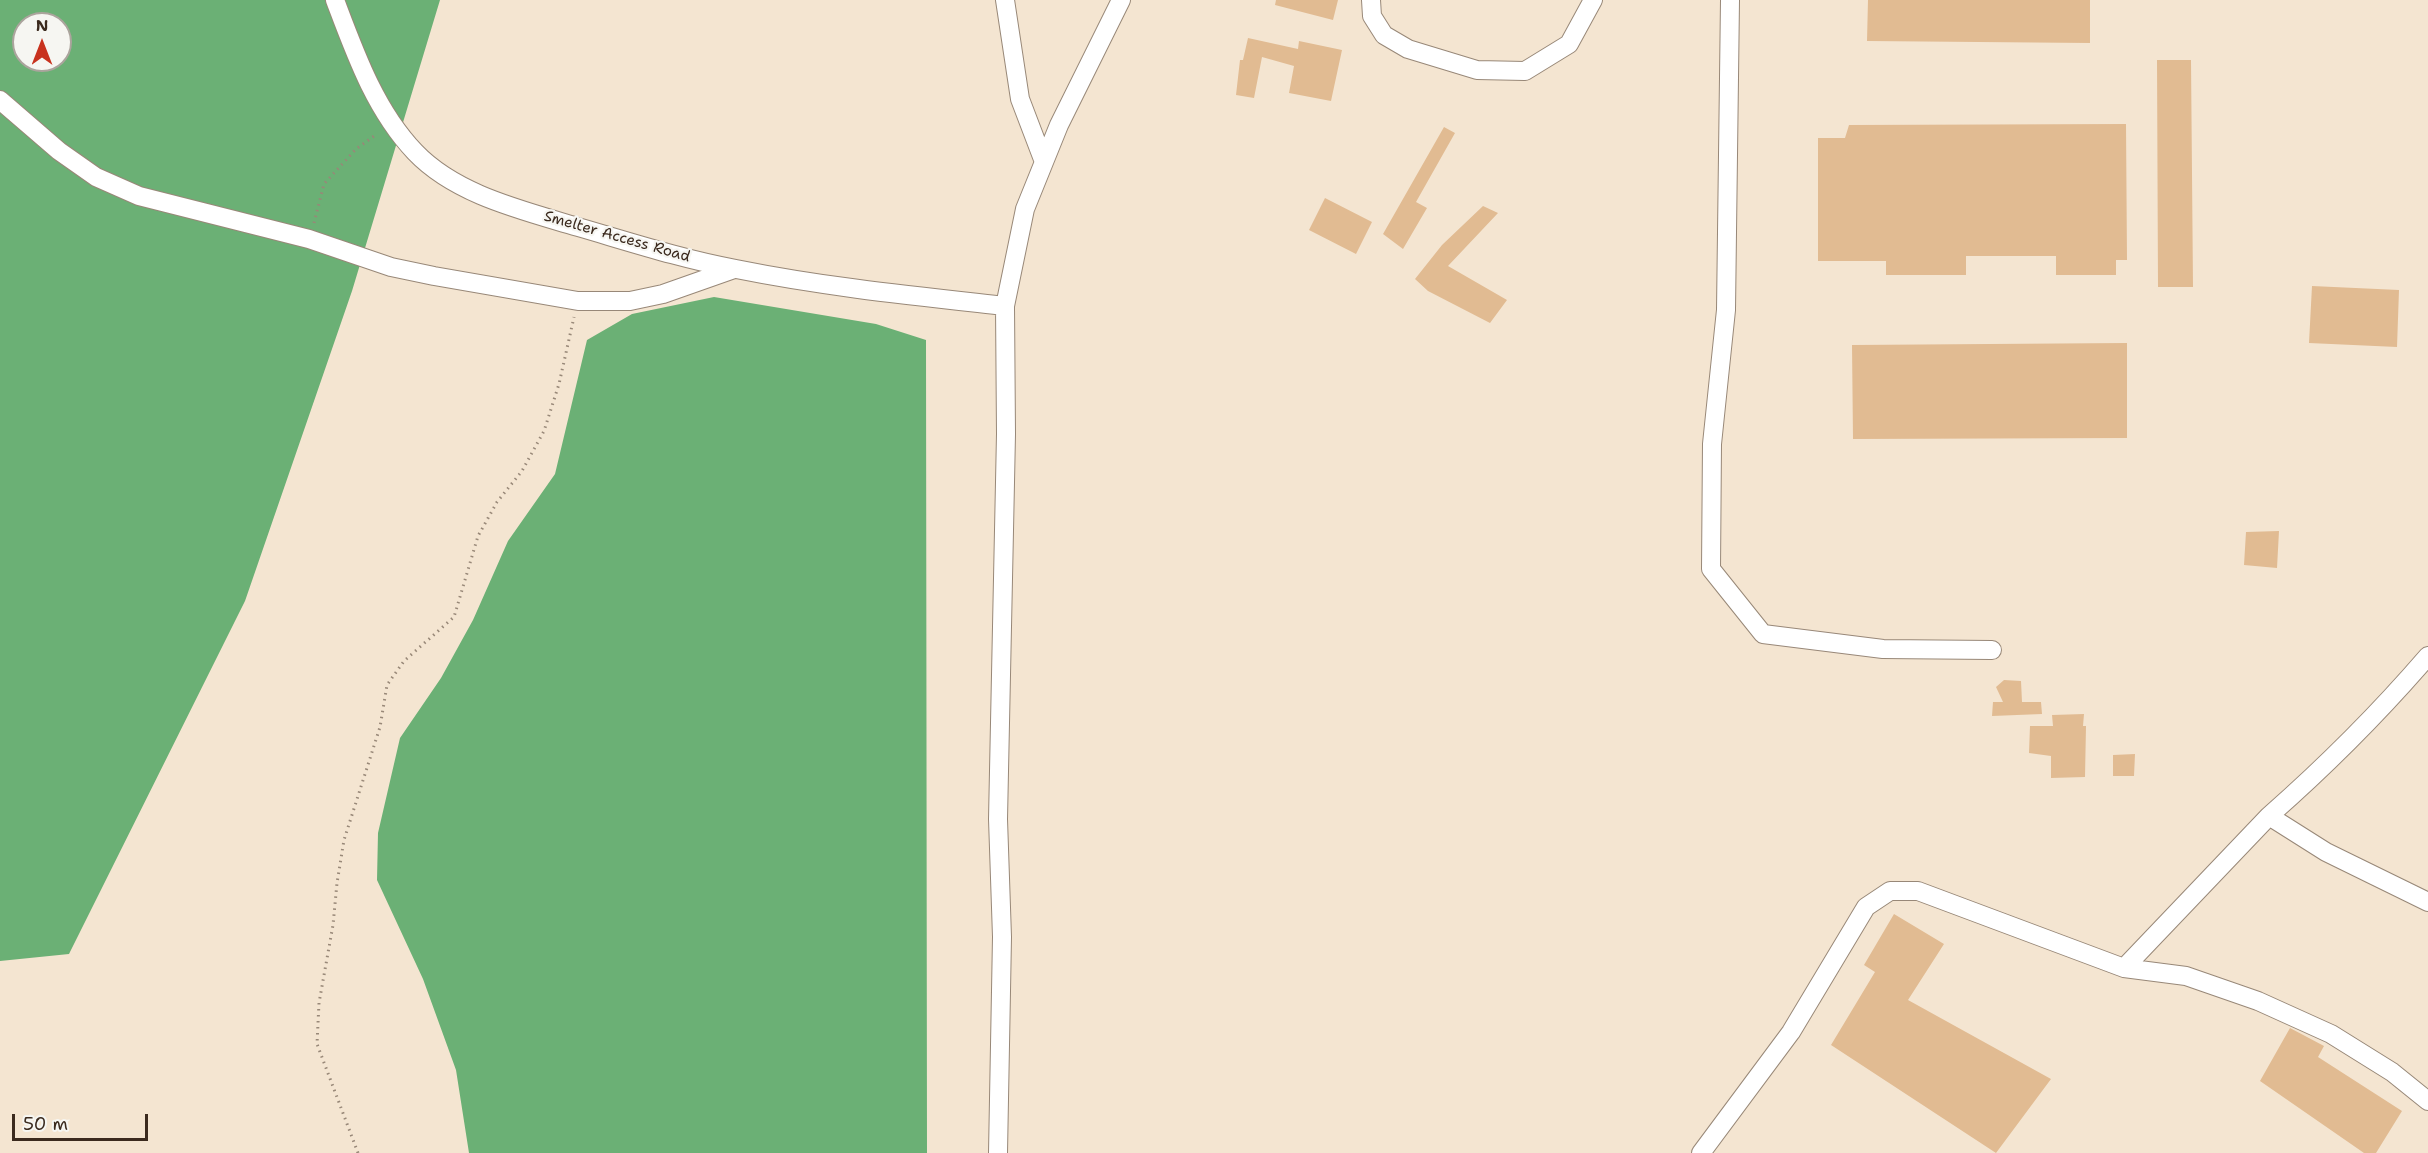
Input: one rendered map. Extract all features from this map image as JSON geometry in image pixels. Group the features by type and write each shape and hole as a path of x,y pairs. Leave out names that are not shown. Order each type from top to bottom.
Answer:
{"lane":[{"name":"Smelter Access Road","path":"335,0 354,51 392,123 415,152 446,177 487,197 549,218 734,269 841,287 1005,306"},
{"path":"1005,0 1020,99 1044,162"},
{"path":"998,1153 1002,937 998,819 1005,446 1005,306 1025,209 1059,125 1121,0"},
{"path":"1371,0 1372,16 1384,35 1408,49 1477,70 1525,71 1569,44 1593,0"},
{"path":"1730,0 1726,310 1712,444 1711,569 1763,634 1883,649 1992,650"},
{"path":"0,100 59,150 96,177 139,196 309,239 391,267 578,301 630,301 663,294 734,269"},
{"path":"2124,968 2269,816 2316,775 2378,714 2428,656"},
{"path":"2269,816 2326,852 2428,902"},
{"path":"1701,1153 1791,1032 1866,907 1890,891 1918,891 2124,968 2186,976 2258,1001 2331,1034 2392,1072 2428,1101"}],"path":[{"path":"309,239 324,184 356,149 392,123"},
{"path":"358,1153 317,1044 319,1003 333,926 344,840 380,727 387,684 404,661 454,617 478,536 497,502 522,471 544,432 559,384 578,301"}],"green space":[{"path":"0,0 440,0 352,291 245,601 69,954 0,961"},
{"path":"714,297 876,324 926,340 927,1153 469,1153 456,1070 423,979 377,880 378,833 400,738 441,678 473,620 508,541 555,474 587,340 632,314"}],"building":[{"path":"1276,0 1338,0 1333,20 1275,5"},
{"path":"1868,0 2090,0 2090,43 1867,41"},
{"path":"1248,38 1298,49 1299,41 1342,50 1331,101 1289,93 1294,66 1262,57 1254,98 1236,95 1240,60 1243,60"},
{"path":"2157,60 2191,60 2193,287 2158,287"},
{"path":"2126,124 2127,260 2116,260 2116,275 2056,275 2056,256 1966,256 1966,275 1886,275 1886,261 1818,261 1818,138 1845,138 1849,125"},
{"path":"1444,127 1455,133 1416,202 1427,208 1403,249 1383,234"},
{"path":"1325,198 1372,222 1356,254 1309,230"},
{"path":"1483,206 1498,213 1448,266 1507,300 1490,323 1428,291 1415,279 1442,245"},
{"path":"2312,286 2399,290 2397,347 2309,343"},
{"path":"2127,343 2127,438 1853,439 1852,345"},
{"path":"2279,531 2277,568 2244,565 2246,532"},
{"path":"2004,680 2021,681 2022,702 2041,702 2042,714 1992,716 1993,702 2003,702 1996,687"},
{"path":"2084,714 2083,726 2086,726 2085,777 2051,778 2051,756 2029,753 2030,726 2053,726 2052,715"},
{"path":"2135,754 2134,776 2113,776 2113,755"},
{"path":"1894,914 1944,944 1908,1000 2051,1079 1996,1153 1831,1045 1875,972 1864,965"},
{"path":"2290,1028 2324,1046 2318,1057 2402,1111 2376,1153 2364,1153 2260,1081"}]}
